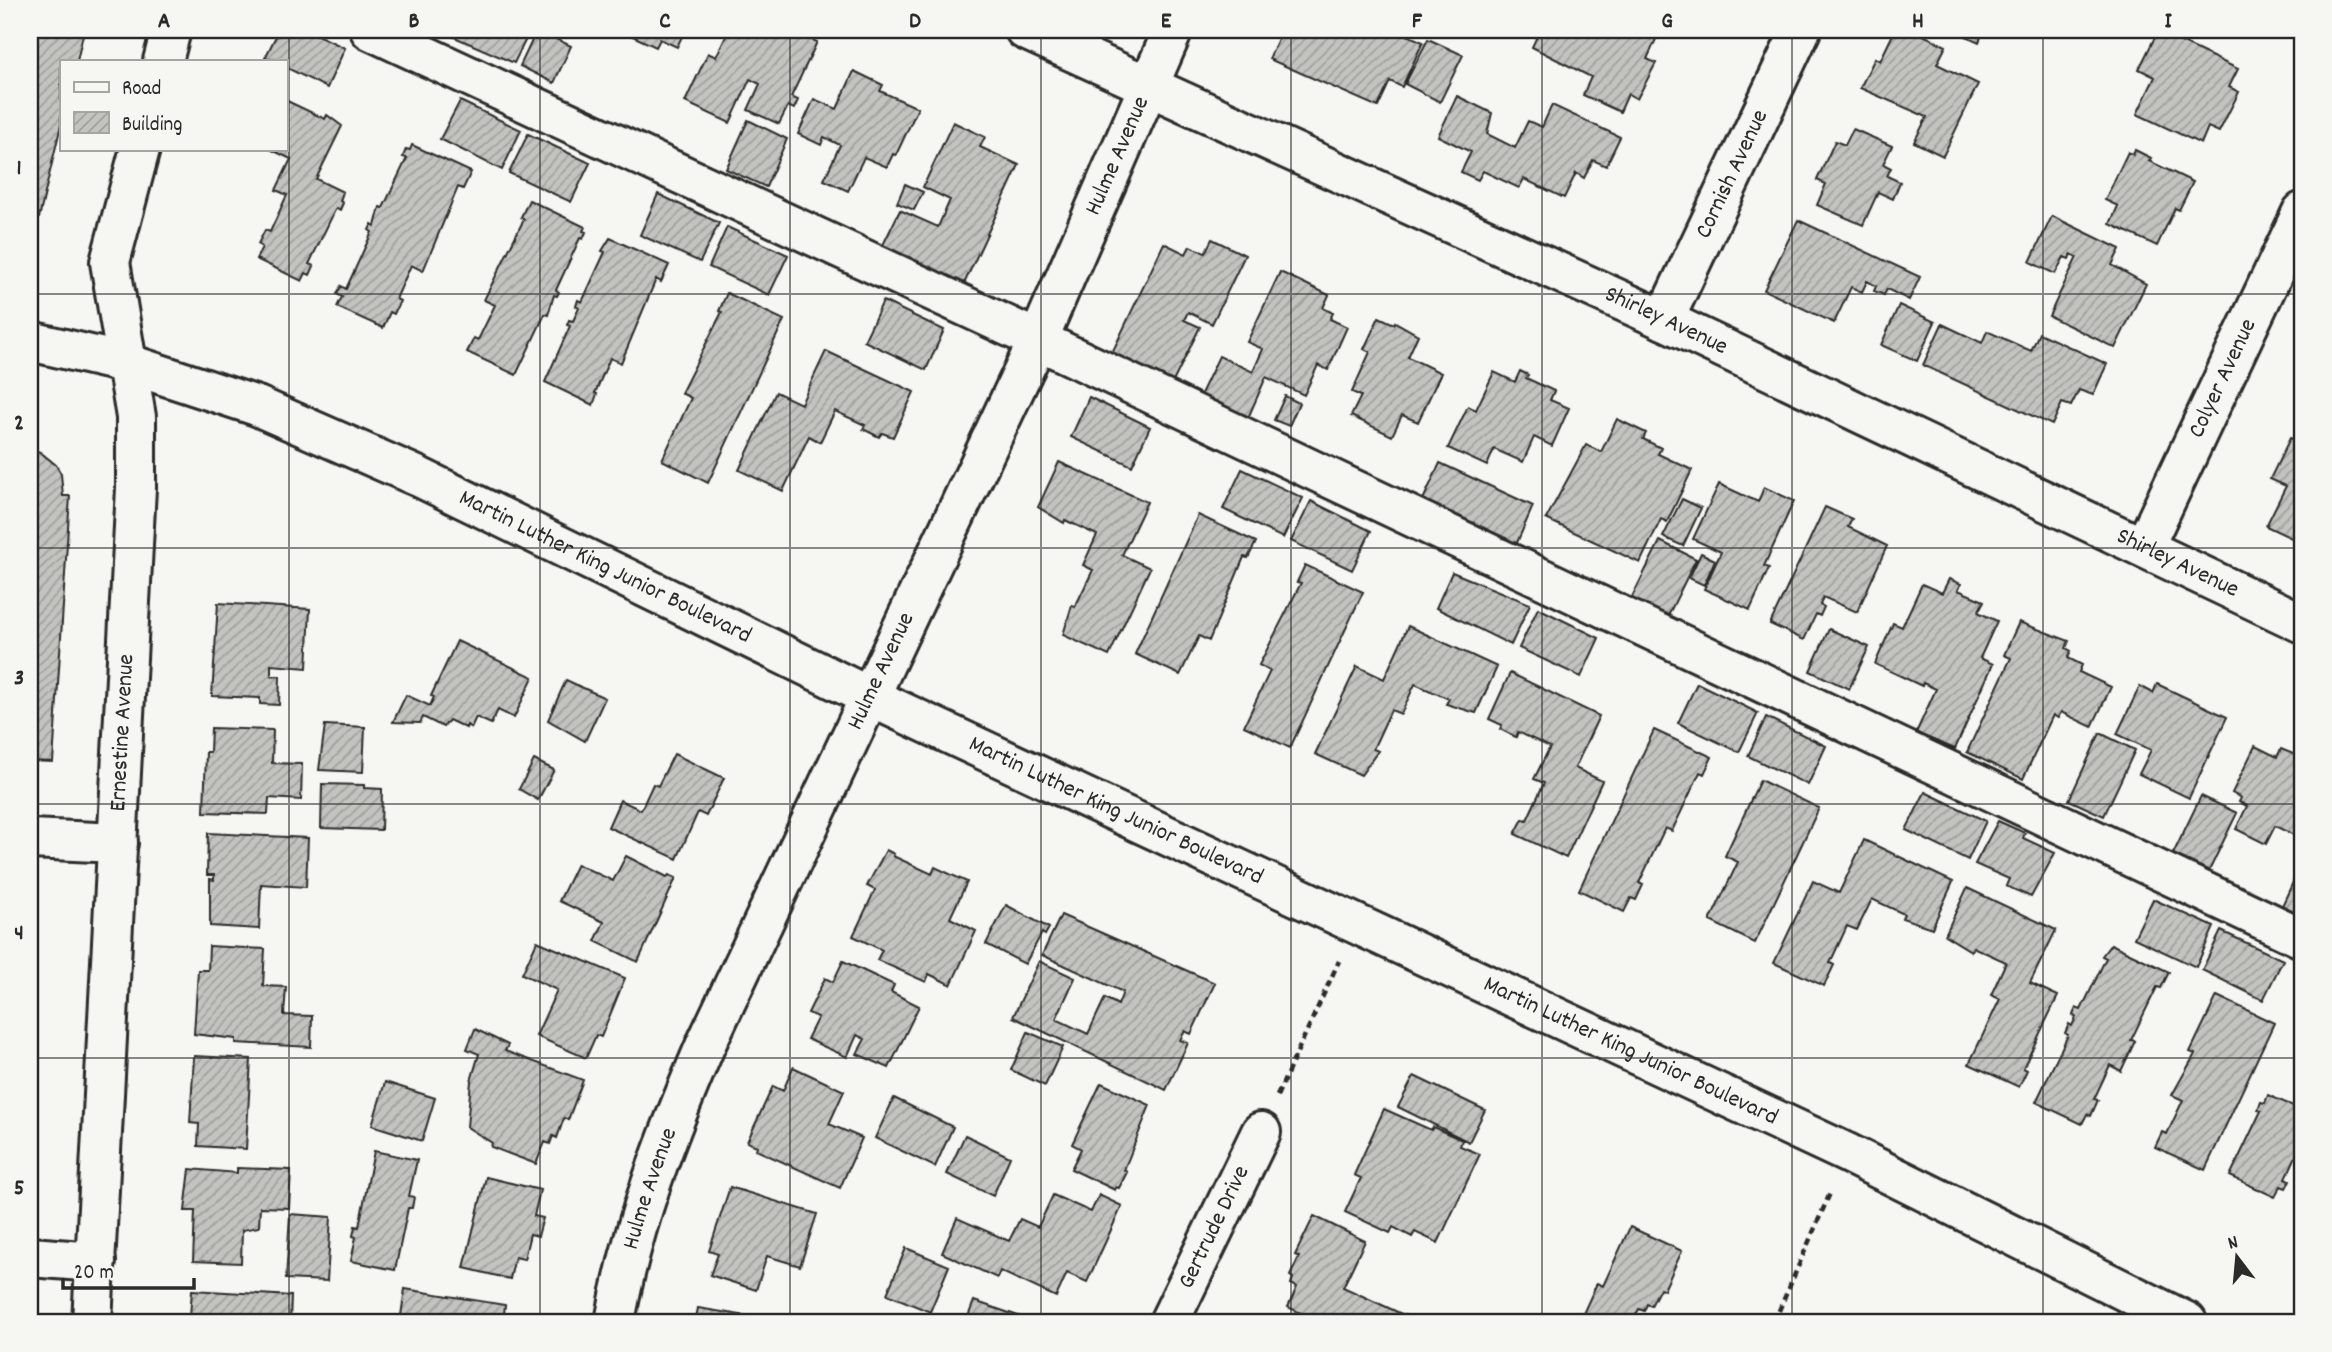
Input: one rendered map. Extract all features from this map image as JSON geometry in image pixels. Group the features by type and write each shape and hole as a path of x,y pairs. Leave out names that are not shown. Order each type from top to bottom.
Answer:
{"street":[{"path":"163,60 171,30"},
{"path":"370,30 1038,340 2302,938"},
{"name":"Shirley Avenue","path":"1025,30 1664,320 2302,623"},
{"name":"Hulme Avenue","path":"615,1322 626,1262 658,1157 706,1044 1038,340 1173,30"},
{"name":"Cornish Avenue","path":"1664,320 1801,30"},
{"name":"Ernestine Avenue","path":"92,1322 136,488 136,417 110,262 140,150"},
{"name":"Colyer Avenue","path":"2144,547 2302,212"},
{"name":"Martin Luther King Junior Boulevard","path":"30,341 129,364 257,406 419,477 868,696 1847,1153 2187,1322"},
{"path":"30,839 118,843"},
{"name":"Gertrude Drive","path":"1169,1322 1261,1132"},
{"path":"30,1257 96,1262"}],"path":[{"path":"1261,1132 1356,923"},
{"path":"1774,1322 1847,1153"}],"building":[{"path":"30,30 84,30 77,60 60,60 60,129 39,218 30,218"},
{"path":"279,30 307,30 345,48 327,88 287,68 287,60 265,58"},
{"path":"455,30 526,30 529,33 514,63 452,36"},
{"path":"537,30 571,46 554,83 520,66"},
{"path":"620,30 685,30 677,47 660,39 656,47"},
{"path":"729,30 791,30 817,42 791,97 798,100 794,109 788,106 779,124 748,110 760,84 750,79 730,123 685,102 708,53 716,57"},
{"path":"1276,30 1396,30 1423,42 1402,87 1390,81 1378,107 1269,59 1281,32"},
{"path":"1540,30 1641,30 1657,37 1647,59 1656,63 1637,99 1628,94 1620,112 1583,95 1591,77 1532,47"},
{"path":"1895,30 1913,30 1946,46 1937,64 1978,84 1943,156 1914,142 1927,117 1860,88 1875,58 1880,61"},
{"path":"1953,30 1984,30 1979,42"},
{"path":"2158,31 2238,69 2229,87 2239,92 2219,132 2208,127 2201,144 2137,114 2155,77 2139,69"},
{"path":"1428,39 1463,55 1440,102 1405,84"},
{"path":"854,71 883,85 880,91 918,108 896,155 893,154 887,167 864,157 848,191 824,180 840,145 824,137 821,145 798,134 814,99 837,109"},
{"path":"1457,96 1492,113 1487,134 1515,148 1528,121 1542,127 1552,105 1620,137 1606,166 1593,160 1584,178 1576,173 1564,198 1524,179 1519,188 1483,171 1478,180 1461,172 1471,152 1438,136"},
{"path":"287,101 325,119 327,115 342,126 316,179 343,192 340,201 343,203 340,210 336,208 309,264 314,266 310,275 306,273 302,281 256,259 262,247 258,244 265,230 270,232 287,195 276,190 291,159 272,150 287,150"},
{"path":"460,101 521,130 502,170 440,139"},
{"path":"748,120 787,139 766,187 726,169"},
{"path":"953,122 985,137 980,147 1019,165 964,284 882,247 900,210 938,227 950,200 923,187"},
{"path":"1853,129 1892,146 1883,164 1891,168 1887,176 1900,182 1893,199 1878,192 1863,225 1817,205 1826,184 1817,180 1835,141 1845,145"},
{"path":"528,134 590,163 571,202 509,173"},
{"path":"412,145 471,172 463,189 458,187 423,271 411,265 396,299 400,301 394,314 390,312 383,328 337,307 342,297 337,294 341,286 346,289 372,232 369,230 372,224 375,226 380,207 383,208 407,158 403,157 406,149 410,150"},
{"path":"2135,150 2151,158 2149,161 2193,182 2179,210 2175,208 2157,246 2110,224 2118,206 2105,200 2128,152 2133,155"},
{"path":"905,184 923,192 914,210 897,203"},
{"path":"658,194 719,223 700,262 640,235"},
{"path":"529,200 585,227 583,231 586,232 583,239 580,238 556,290 559,292 557,296 554,295 548,315 545,314 516,375 467,352 474,338 478,340 495,305 484,300 524,219 521,217"},
{"path":"2052,216 2120,249 2112,265 2146,284 2115,348 2049,316 2077,257 2071,254 2069,259 2064,257 2055,274 2030,262"},
{"path":"1798,220 1920,277 1909,300 1887,289 1884,295 1874,291 1876,286 1867,281 1862,292 1851,287 1834,323 1764,290"},
{"path":"727,227 788,255 769,295 709,267"},
{"path":"610,238 669,265 661,282 656,279 621,363 610,358 595,393 597,394 593,405 545,382 570,326 567,325 569,320 573,321 579,308 576,306 578,300 582,302 605,252 602,251"},
{"path":"1212,239 1245,255 1212,324 1188,312 1184,320 1200,327 1172,384 1111,355 1164,243 1186,254 1190,246 1205,253"},
{"path":"1280,272 1329,295 1323,308 1333,313 1330,319 1347,327 1328,370 1318,365 1304,395 1266,377 1248,418 1200,396 1219,356 1253,372 1263,349 1247,342"},
{"path":"727,293 784,320 708,483 662,460 691,398 681,393 722,312 719,311"},
{"path":"883,301 944,330 926,370 864,341"},
{"path":"1899,305 1935,322 1917,361 1881,345"},
{"path":"1379,317 1394,324 1395,322 1418,335 1408,357 1441,373 1418,422 1402,415 1392,436 1351,416 1361,396 1352,392 1370,352 1364,349"},
{"path":"1942,324 1982,343 1987,331 2031,351 2039,333 2107,364 2093,395 2079,390 2071,406 2062,403 2052,425 1923,365"},
{"path":"826,351 914,392 893,437 882,433 879,437 863,429 865,425 835,411 820,442 809,436 783,491 739,470 776,392 801,404"},
{"path":"1520,371 1528,375 1526,378 1554,391 1550,400 1569,408 1552,446 1534,437 1523,462 1494,449 1487,466 1448,448 1468,406 1476,410 1494,372 1515,382"},
{"path":"1285,396 1299,403 1289,426 1274,420"},
{"path":"1089,397 1150,427 1132,466 1071,437"},
{"path":"1617,419 1646,433 1643,439 1661,448 1658,454 1692,470 1667,522 1661,519 1640,563 1546,519 1586,445 1601,452"},
{"path":"2290,438 2302,444 2302,543 2266,526 2286,486 2270,479"},
{"path":"30,449 40,452 56,465 61,474 63,496 70,496 53,762 30,761"},
{"path":"1059,462 1147,502 1122,555 1150,568 1109,656 1063,635 1072,605 1075,607 1093,570 1083,565 1097,535 1065,520 1064,523 1038,507"},
{"path":"1440,463 1533,506 1516,545 1422,502"},
{"path":"1242,469 1303,498 1283,538 1223,509"},
{"path":"1719,484 1758,502 1764,487 1794,501 1764,566 1769,568 1750,610 1704,589 1721,552 1693,539"},
{"path":"1682,499 1701,508 1683,546 1663,537"},
{"path":"1311,501 1371,531 1352,570 1291,541"},
{"path":"1825,507 1852,519 1848,527 1887,546 1857,612 1823,597 1820,605 1824,607 1820,616 1816,614 1804,640 1770,624"},
{"path":"1198,515 1256,542 1248,558 1244,557 1209,641 1199,636 1180,675 1135,654"},
{"path":"1660,541 1696,559 1667,618 1631,599"},
{"path":"1701,553 1715,560 1704,585 1689,578"},
{"path":"1305,565 1363,592 1290,748 1244,726 1270,671 1259,665 1301,583 1297,582"},
{"path":"1452,572 1530,604 1511,645 1436,608"},
{"path":"1949,579 1961,584 1958,590 1984,601 1978,612 1997,621 1980,658 1993,664 1955,749 1916,733 1936,689 1923,683 1922,686 1875,664 1893,623 1902,627 1922,584 1942,593"},
{"path":"218,603 310,609 307,668 271,665 271,676 280,676 279,705 260,704 260,698 212,696"},
{"path":"1538,608 1599,638 1581,677 1519,648"},
{"path":"2019,622 2069,641 2066,648 2071,651 2068,658 2082,665 2079,672 2111,687 2092,727 2061,712 2058,718 2053,715 2023,779 1967,752 2011,658 2004,655"},
{"path":"1408,626 1497,667 1476,713 1446,704 1449,699 1415,684 1401,714 1391,710 1373,749 1378,751 1361,775 1315,754 1357,666 1384,679"},
{"path":"1829,629 1869,647 1849,689 1810,671"},
{"path":"457,641 533,677 514,718 498,710 491,724 476,717 471,728 449,720 443,727 423,717 420,723 393,722 406,695 430,706 434,697 431,696"},
{"path":"1510,673 1599,716 1575,768 1602,781 1566,858 1515,834 1523,819 1527,820 1544,783 1534,779 1550,747 1518,732 1516,737 1500,729 1502,725 1489,719"},
{"path":"566,680 605,698 585,741 548,720"},
{"path":"1697,683 1758,713 1739,752 1678,723"},
{"path":"2157,684 2227,717 2189,798 2139,774 2151,750 2117,734 2140,686 2153,693"},
{"path":"1766,717 1826,746 1808,785 1748,756"},
{"path":"325,725 365,727 363,772 319,770"},
{"path":"211,728 273,730 272,763 302,764 301,800 269,798 268,814 204,812 206,752 210,752"},
{"path":"1654,730 1712,757 1704,774 1700,772 1672,831 1665,828 1639,883 1643,885 1636,900 1631,898 1624,912 1579,890"},
{"path":"2100,733 2135,750 2104,816 2069,800"},
{"path":"2255,746 2277,757 2281,749 2298,756 2302,749 2302,839 2275,826 2266,844 2236,829 2247,806 2239,802 2241,798 2232,793"},
{"path":"674,754 724,778 706,816 698,812 677,859 608,827 620,800 641,810 653,784 658,786"},
{"path":"534,760 554,770 538,800 519,789"},
{"path":"1760,780 1819,808 1755,943 1710,921 1738,862 1725,856"},
{"path":"322,784 364,785 364,788 382,789 381,830 321,828"},
{"path":"1925,792 1986,821 1968,860 1906,830"},
{"path":"2201,796 2237,813 2209,871 2173,854"},
{"path":"1998,821 2025,833 2023,838 2055,853 2031,897 2006,886 2009,879 1975,864"},
{"path":"208,833 308,838 306,887 261,884 259,929 210,926 210,879 214,880 214,875 207,875"},
{"path":"1864,840 1953,882 1932,928 1902,918 1904,914 1872,899 1857,930 1847,926 1830,963 1834,965 1824,986 1774,963 1813,881 1839,893"},
{"path":"886,850 932,874 935,867 967,882 950,918 976,931 951,985 929,974 926,982 877,960 882,950 853,936 875,890 867,886"},
{"path":"626,856 667,877 669,875 676,878 638,962 595,941 604,922 559,901 577,864 613,881"},
{"path":"2300,867 2302,868 2302,918 2281,908"},
{"path":"1967,888 2056,930 2030,983 2058,996 2023,1068 2027,1070 2019,1087 1969,1064 2000,999 1991,995 2006,962 1973,947 1971,951 1945,935"},
{"path":"2153,899 2214,927 2196,967 2134,938"},
{"path":"1006,905 1049,928 1045,935 1042,933 1025,964 986,944"},
{"path":"1061,915 1215,983 1191,1034 1185,1031 1180,1040 1188,1043 1166,1090 1013,1017 1039,961 1075,978 1056,1019 1088,1034 1105,998 1118,1005 1123,992 1042,955"},
{"path":"2221,931 2283,960 2263,1000 2202,970"},
{"path":"537,941 625,978 601,1037 596,1035 586,1058 536,1036 557,990 522,974"},
{"path":"2111,944 2169,972 2161,988 2157,987 2131,1040 2135,1041 2121,1071 2110,1065 2094,1099 2098,1100 2091,1116 2087,1114 2082,1124 2036,1102 2068,1035 2065,1033 2069,1024 2072,1026 2076,1017 2073,1015 2076,1008 2081,1010 2106,958 2102,956"},
{"path":"209,946 265,949 263,986 286,987 284,1015 312,1016 311,1047 236,1043 236,1039 194,1034 198,970 208,970"},
{"path":"843,961 894,985 891,992 919,1006 889,1068 857,1054 865,1039 857,1035 847,1057 807,1039 818,1017 808,1013 825,978 833,982"},
{"path":"2217,996 2274,1023 2205,1170 2155,1147 2162,1132 2167,1134 2183,1100 2172,1095 2195,1054 2190,1052"},
{"path":"475,1029 508,1045 505,1051 583,1080 568,1120 564,1118 557,1138 553,1136 550,1144 545,1142 536,1164 491,1147 492,1143 467,1127 471,1081 479,1054 467,1049"},
{"path":"1028,1032 1063,1047 1045,1086 1011,1070"},
{"path":"194,1056 251,1059 246,1149 198,1146 199,1124 190,1123"},
{"path":"793,1067 844,1091 829,1124 862,1138 840,1188 756,1150 757,1146 747,1142 773,1086 783,1091"},
{"path":"1414,1076 1485,1110 1469,1142 1398,1107"},
{"path":"385,1082 435,1098 422,1141 372,1125"},
{"path":"1101,1083 1150,1105 1124,1170 1127,1172 1119,1188 1116,1187 1115,1190 1071,1169 1081,1149 1072,1144"},
{"path":"2302,1092 2302,1143 2286,1178 2290,1180 2286,1188 2281,1186 2275,1197 2230,1176 2261,1111 2258,1110 2261,1102 2265,1103 2268,1095 2295,1107"},
{"path":"894,1098 953,1127 935,1167 875,1138"},
{"path":"1384,1109 1431,1130 1433,1127 1462,1140 1460,1146 1480,1154 1438,1243 1415,1232 1412,1237 1393,1227 1390,1233 1345,1212 1361,1178 1354,1175"},
{"path":"965,1135 1010,1157 993,1196 947,1174"},
{"path":"374,1151 417,1160 409,1196 414,1197 412,1208 408,1208 395,1270 351,1261 356,1237 353,1236 355,1226 359,1227"},
{"path":"237,1168 291,1170 289,1208 260,1207 259,1227 242,1230 241,1263 193,1261 195,1211 185,1211 190,1169 237,1173"},
{"path":"486,1177 540,1190 534,1216 543,1218 538,1236 530,1234 524,1259 515,1257 510,1279 464,1268"},
{"path":"730,1187 817,1214 800,1266 767,1256 756,1290 710,1275 718,1254 709,1251"},
{"path":"1053,1195 1091,1212 1099,1195 1122,1206 1087,1282 1067,1273 1056,1297 1000,1271 997,1278 942,1253 957,1218 1009,1241 1020,1219 1038,1227"},
{"path":"290,1214 331,1217 327,1281 286,1279"},
{"path":"1314,1216 1365,1241 1343,1287 1419,1322 1319,1322 1288,1307 1297,1287 1291,1284 1293,1278 1290,1276 1299,1257 1295,1255"},
{"path":"1630,1227 1682,1251 1664,1290 1660,1288 1651,1306 1647,1304 1644,1311 1639,1309 1632,1322 1590,1322 1581,1318 1597,1283 1603,1286"},
{"path":"906,1248 949,1266 930,1312 887,1294"},
{"path":"405,1289 505,1305 503,1322 400,1322"},
{"path":"192,1290 291,1296 290,1322 181,1322 181,1315 190,1316"},
{"path":"974,1301 1036,1322 966,1322"},
{"path":"698,1308 753,1317 752,1322 690,1322 691,1318 696,1318"}]}
